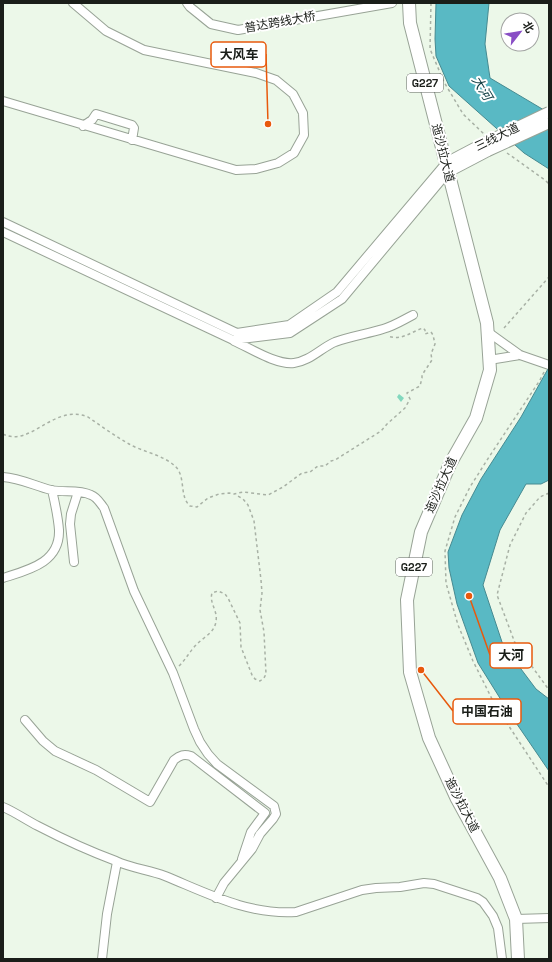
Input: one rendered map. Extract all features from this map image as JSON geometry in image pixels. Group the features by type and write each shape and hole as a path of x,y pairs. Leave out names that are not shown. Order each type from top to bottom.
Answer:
{"highway":[{"name":"迤沙拉大道","path":"409,3 410,23 487,323 490,370 476,418 450,464 421,532 407,600 410,672 430,738 457,799 500,878 516,919 518,959"}],"main road":[{"name":"三线大道","path":"447,167 486,144 549,112"},
{"name":"三线大道","path":"486,144 549,123"}],"street":[{"path":"3,101 236,170 256,170 278,164 294,153 304,135 303,113 293,94 276,80 256,73 144,50 106,31 73,3"},
{"name":"普达跨线大桥","path":"187,3 211,24 238,30 392,3"},
{"path":"3,106 81,125 92,120 96,114 132,125 134,128 132,140"},
{"path":"3,222 237,333 288,325 337,292 447,167"},
{"path":"233,340 290,332 342,300 447,167"},
{"path":"3,232 280,362 294,363 308,359 333,343 382,329 414,315"},
{"path":"488,332 520,355 548,366"},
{"path":"489,360 520,355"},
{"path":"3,477 52,490 91,494 96,497 104,508 143,613 174,673 194,729 208,754 217,764 270,803 276,810 276,814 273,819 260,834 252,849 224,883 216,898"},
{"path":"3,578 26,571 36,566 51,556 56,550 59,530 52,490"},
{"path":"74,562 70,524 71,514 78,492"},
{"path":"25,720 43,741 55,751 96,770 150,802 174,760 185,755 191,756 198,760 265,813 251,832 240,864"},
{"path":"3,807 13,811 37,826 118,862 152,871 232,904 260,910 287,913 296,912 362,890 424,883 434,884 477,898 483,902 493,916 498,928 502,959"},
{"path":"102,959 107,914 118,862"},
{"path":"516,919 546,918"}],"path":[{"path":"431,3 430,49 444,82 463,114 486,144"},
{"path":"506,152 549,184"},
{"path":"504,328 549,277"},
{"path":"3,434 9,437 19,436 38,429 61,416 81,414 130,444 172,464 182,478 185,499 190,506 197,507 213,496 229,493 234,494 243,492 268,495 271,492 275,492 302,473 310,472 318,466 325,466 377,434 405,408 410,399 407,393 420,386 426,367 431,364 431,354 434,344 433,334 431,332 425,334 425,330 423,328 403,336 392,337 385,335 382,329"},
{"path":"548,366 470,487 455,517 445,551 446,583 458,625 473,661 495,705 549,787"},
{"path":"549,493 540,497 526,513 510,545 497,595 515,643 549,690"},
{"path":"174,673 196,645 214,628 216,615 211,597 212,594 218,591 225,594 228,598 240,623 241,647 252,675 255,680 260,681 266,674 264,632 260,610 262,593 261,580 254,521 248,505 243,499 234,494"}],"water":[{"path":"436,3 489,3 485,44 490,78 549,113 549,169 524,153 449,86 436,56"},
{"path":"549,367 549,480 541,484 526,484 500,530 483,585 503,645 536,689 549,699 549,771 508,711 478,663 457,604 449,568 448,552 462,515 481,479 521,417"}],"building":[{"path":"399,394 404,398 401,402 397,397"}],"place":[{"name":"大风车","path":"268,124"},
{"name":"大河","path":"469,596"},
{"name":"中国石油","path":"421,670"}]}
